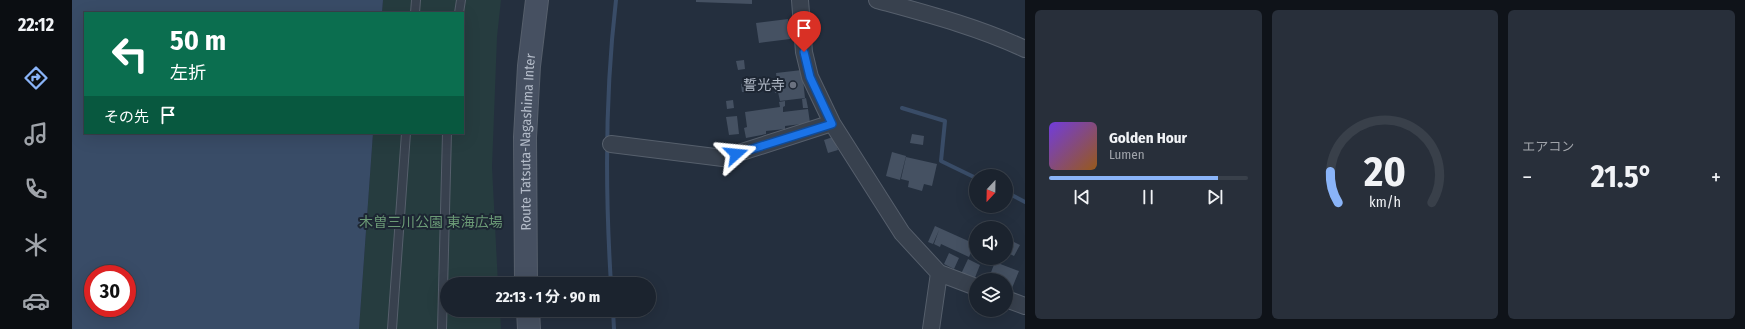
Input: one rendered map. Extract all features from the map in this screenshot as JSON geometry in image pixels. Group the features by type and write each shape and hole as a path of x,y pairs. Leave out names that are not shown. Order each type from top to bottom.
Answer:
{"main road":[{"name":"Route Tatsuta-Nagashima Inter","path":"526,277 525,137 529,66 537,0"},
{"path":"529,317 530,329"}],"street":[{"path":"800,0 804,52 808,71 832,124 902,233 939,273 969,284"},
{"path":"878,0 972,27 1000,37 1025,49"},
{"path":"611,144 723,158 832,124"},
{"path":"931,329 939,273"},
{"path":"1013,302 1025,306"}],"lane":[{"path":"415,12 416,0"},
{"path":"460,12 461,0"},
{"path":"392,329 406,134"},
{"path":"442,329 447,134"}],"green space":[{"name":"木曽三川公園 東海広場","path":"383,0 501,0 497,37 492,167 498,277 440,277 440,317 500,317 501,329 359,329 373,134 464,134 464,12 382,12"}],"water":[{"path":"72,0 383,0 382,12 84,12 84,134 373,134 359,329 72,329"}],"building":[{"path":"696,0 752,0 752,4 696,2"},
{"path":"788,19 790,39 759,43 756,23"},
{"path":"744,60 745,69 738,70 736,61"},
{"path":"802,70 805,98 780,101 778,92 775,93 773,81 777,81 776,73"},
{"path":"749,83 750,92 742,92 741,84"},
{"path":"806,98 808,108 803,108 802,99"},
{"path":"733,100 734,108 727,109 726,101"},
{"path":"785,101 783,112 808,109 810,123 785,126 785,129 766,131 766,134 746,138 744,128 747,127 745,112 780,107 779,102"},
{"path":"737,116 739,134 729,135 726,117"},
{"path":"912,134 924,136 923,145 910,143"},
{"path":"833,137 838,150 828,153 824,140"},
{"path":"892,152 906,156 900,180 886,176"},
{"path":"906,157 937,164 932,186 924,184 922,191 908,187 909,181 901,179"},
{"path":"935,226 969,241 969,257 941,244 940,247 934,244 939,230 933,244 928,242"},
{"path":"1013,242 1020,245 1013,256"},
{"path":"949,253 959,258 954,269 944,264"},
{"path":"968,259 969,265 980,265 977,273 969,273 969,278 961,274"},
{"path":"994,265 1003,265 1019,271 1013,286 1013,273 991,273"}],"waterway":[{"path":"611,277 607,142 612,35 616,0"},
{"path":"902,108 945,121 941,161 969,175"},
{"path":"1013,196 1025,202"},
{"path":"613,317 614,329"}],"place":[{"name":"誓光寺","path":"793,85"}],"route":[{"path":"736,154 832,124 810,77 804,52"}]}
